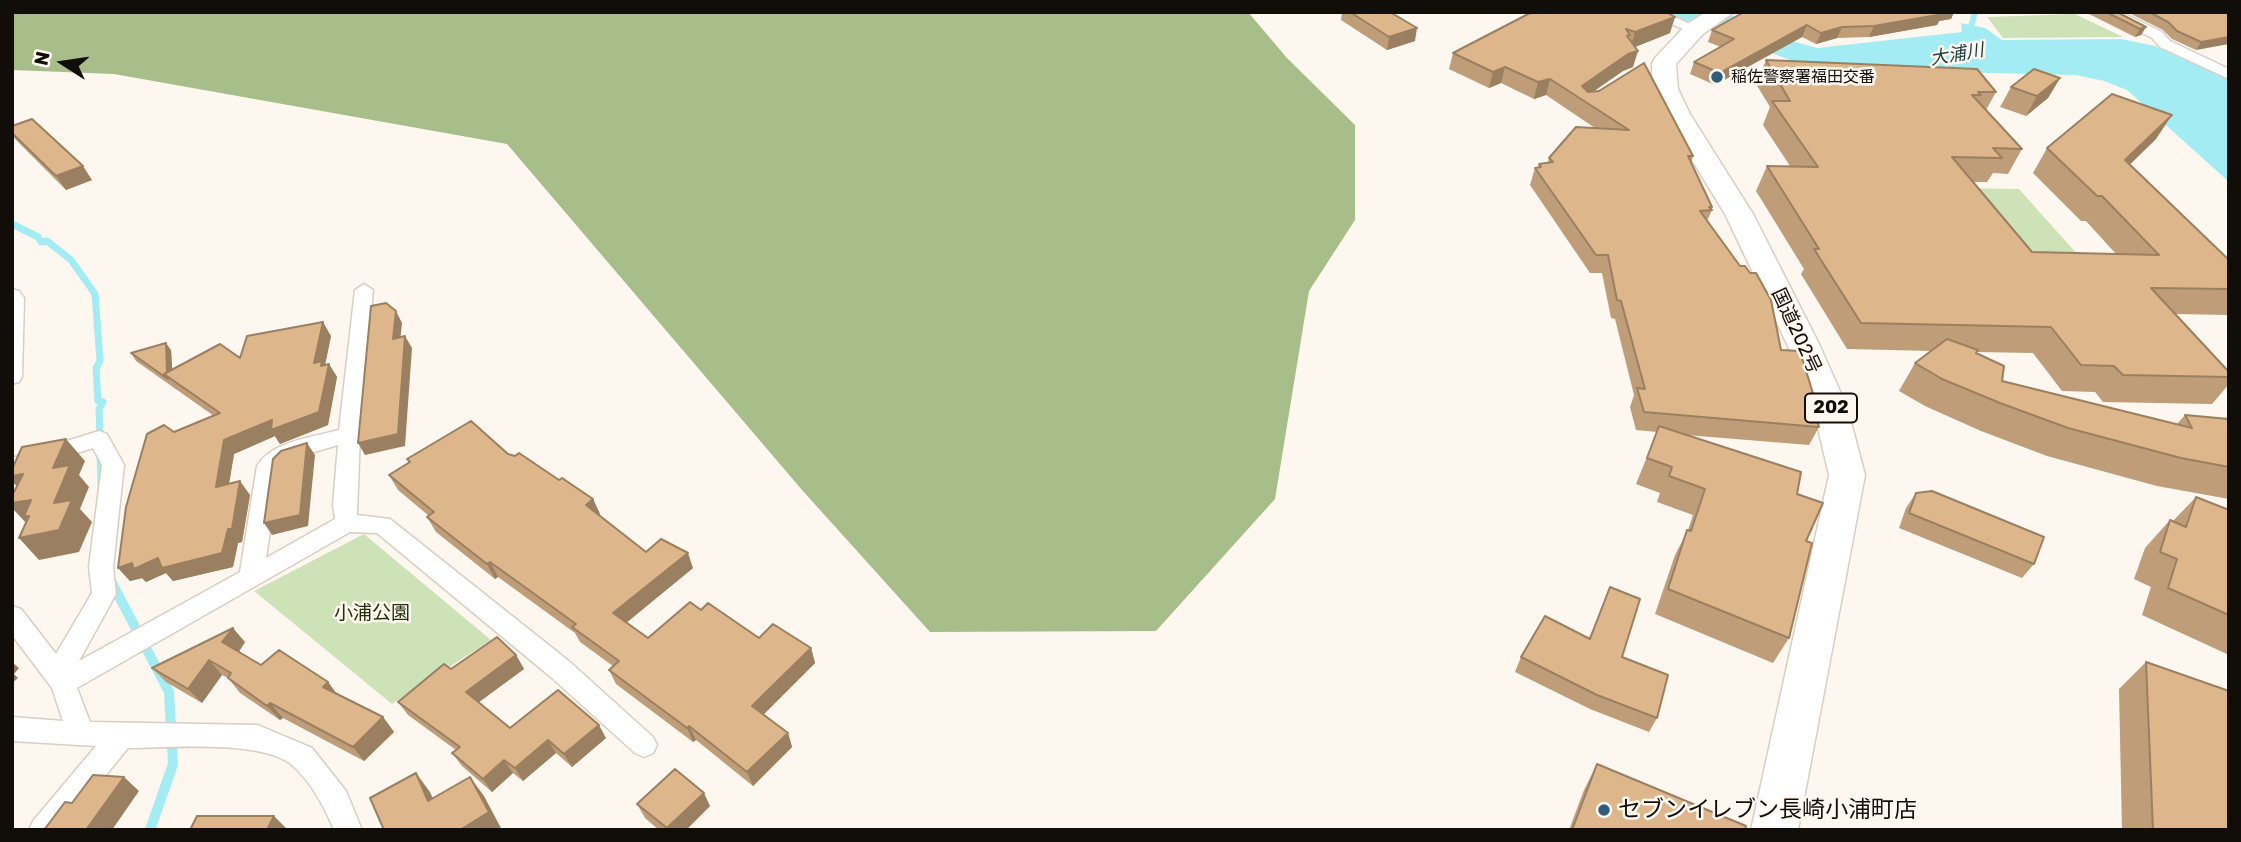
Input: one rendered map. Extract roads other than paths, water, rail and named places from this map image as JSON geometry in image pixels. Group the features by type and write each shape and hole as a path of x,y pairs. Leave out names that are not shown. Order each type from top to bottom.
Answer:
{"highway":[{"name":"国道202号","path":"1713,18 1657,66 1677,114 1739,214 1803,344 1830,407 1847,475 1774,830"}],"street":[{"path":"1650,12 1713,18"},
{"path":"2109,12 2157,35 2165,44 2229,75"},
{"path":"347,523 344,505 349,434 364,290"},
{"path":"12,295 15,298 12,377"},
{"path":"251,577 268,466 279,455 349,434"},
{"path":"12,466 99,439 113,466 101,567 104,594 67,657 63,682"},
{"path":"63,682 347,523 382,525 551,662 644,745"},
{"path":"12,616 63,682 80,733"},
{"path":"12,729 121,736 258,737 302,756 335,800 348,830"},
{"path":"43,830 121,736"}],"water":[{"name":"大浦川","path":"1665,12 1720,12 1760,25 1774,36 1817,48 1962,32 1961,23 1985,28 2002,40 2121,39 2155,46 2229,80 2229,182 2127,90 2104,81 2076,75 1819,69"}],"waterway":[{"path":"1975,12 1971,27 1976,31"},
{"path":"12,224 38,237 41,242 47,241 71,260 95,294 100,361 96,368 98,401 103,402 99,409 100,439"},
{"path":"100,452 101,485"},
{"path":"112,583 169,692 173,764 150,830"}],"place":[{"name":"稲佐警察署福田交番","path":"1717,77"},
{"name":"セブンイレブン長崎小浦町店","path":"1604,810"}],"park label":[{"name":"小浦公園","path":"372,614"}]}
